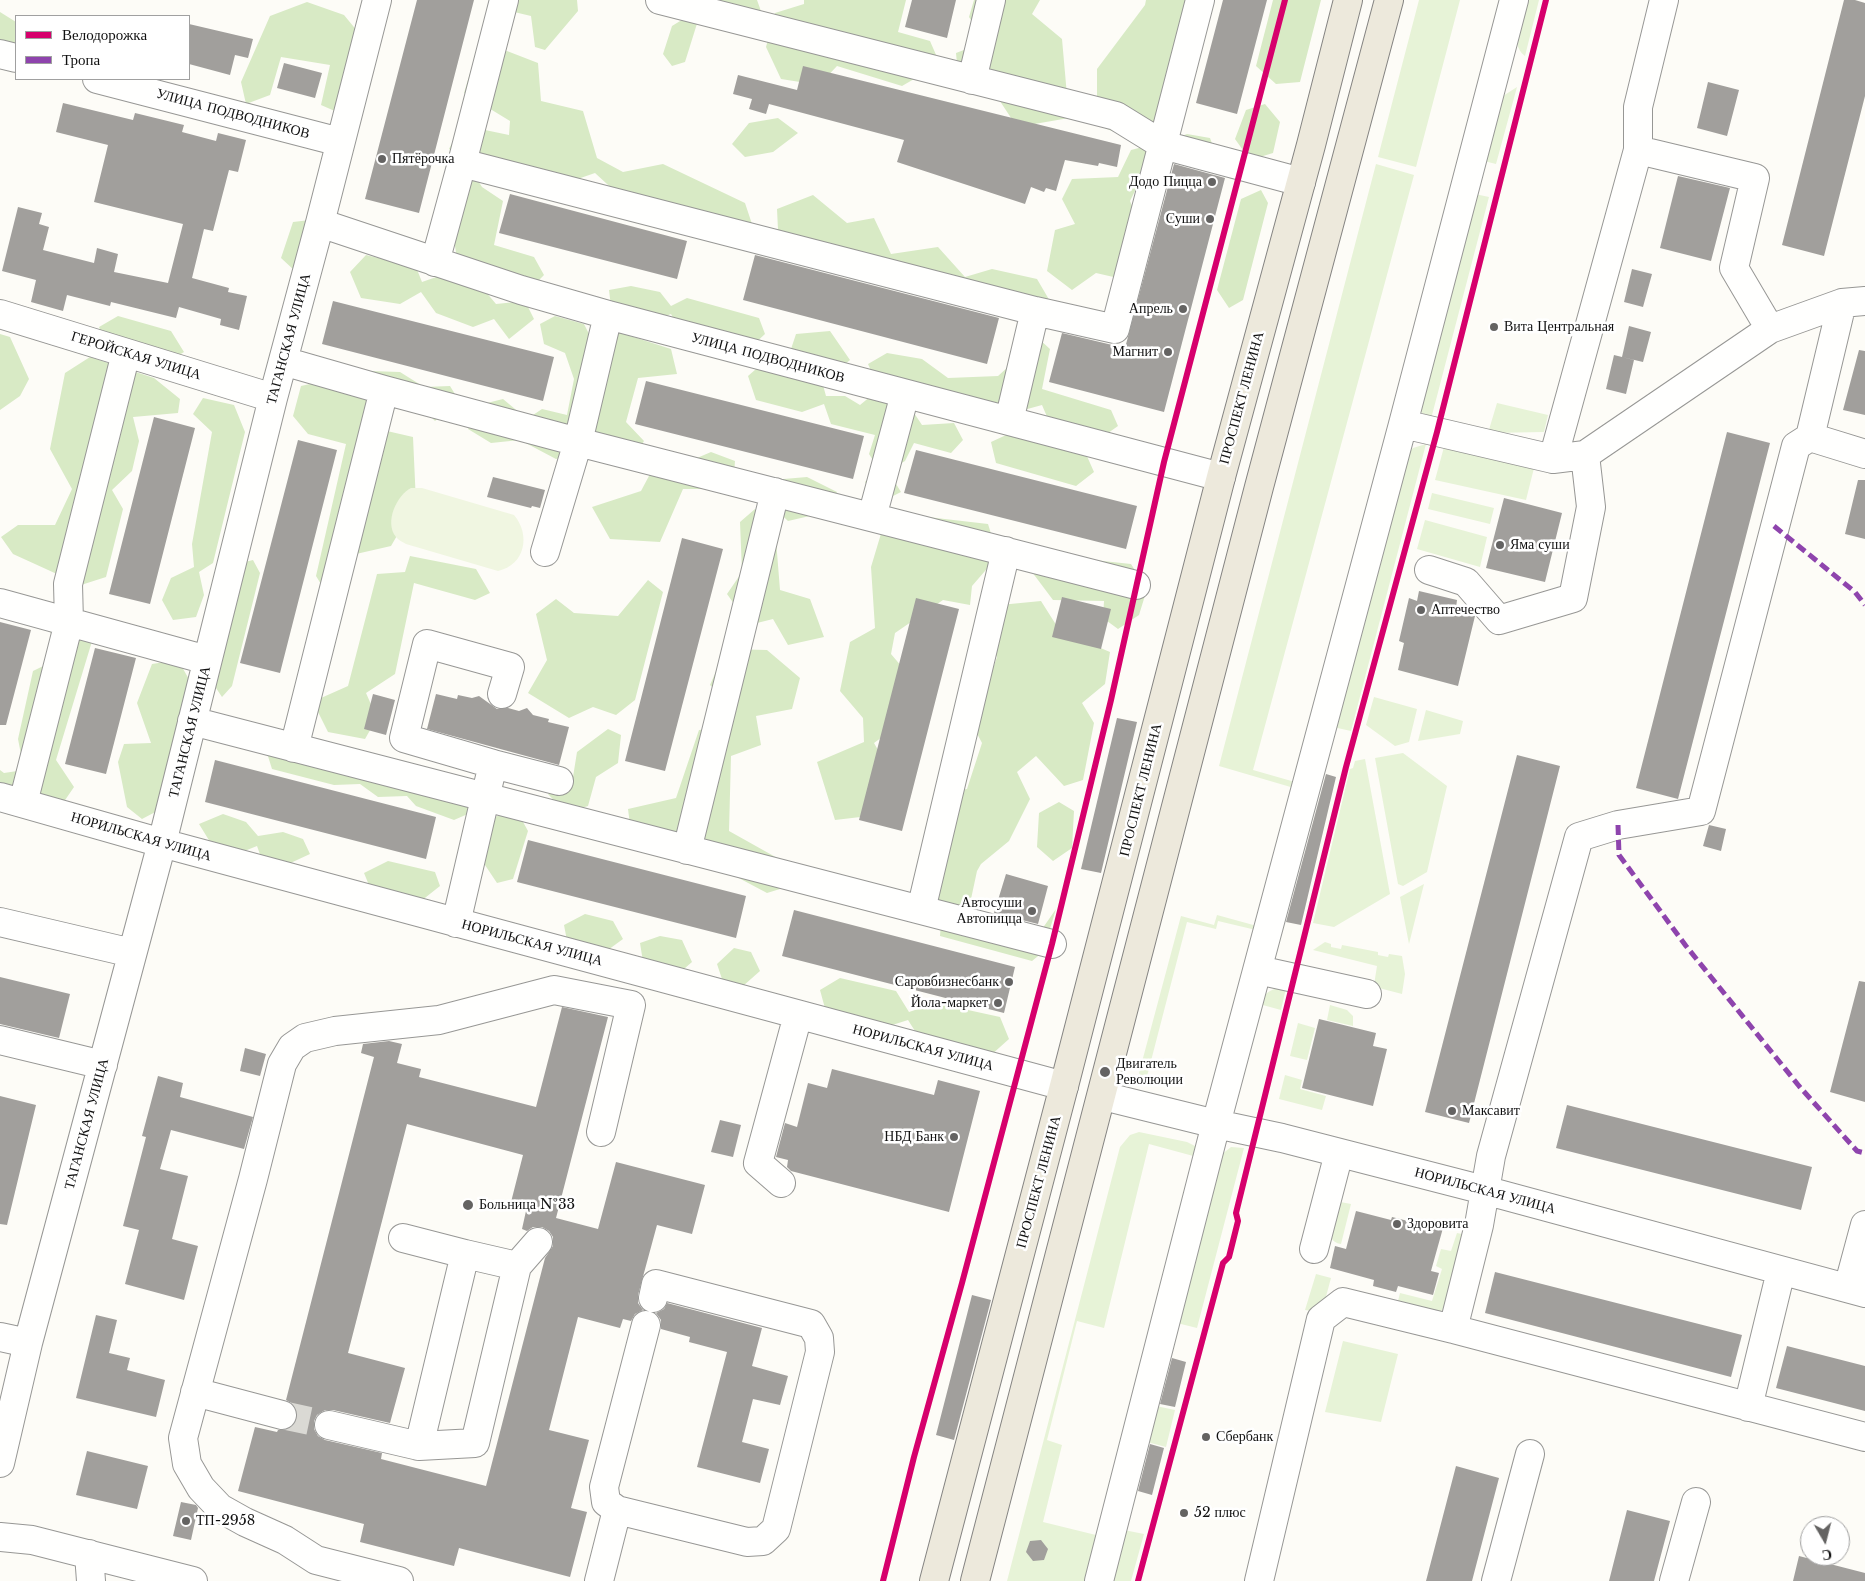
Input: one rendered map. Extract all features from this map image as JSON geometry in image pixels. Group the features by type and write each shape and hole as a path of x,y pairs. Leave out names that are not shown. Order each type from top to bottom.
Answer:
{"main road":[{"name":"ПРОСПЕКТ ЛЕНИНА","path":"934,1581 1221,477 1348,0"},
{"path":"975,1581 1259,487 1389,0"}],"street":[{"name":"ТАГАНСКАЯ УЛИЦА","path":"0,1463 28,1343 162,843 273,398 377,0"},
{"path":"435,262 504,0"},
{"path":"660,0 714,7 972,80 1116,116 1163,145 1301,182"},
{"path":"972,80 991,0"},
{"path":"462,163 1036,311 1115,329 1200,0"},
{"path":"1099,1581 1216,1124 1514,0"},
{"path":"1553,459 1638,150 1638,107 1664,0"},
{"path":"0,54 15,58"},
{"name":"УЛИЦА ПОДВОДНИКОВ","path":"101,80 340,142"},
{"path":"1638,150 1755,178 1734,268 1770,329"},
{"name":"УЛИЦА ПОДВОДНИКОВ","path":"320,223 435,262 608,315 1221,477"},
{"path":"1403,424 1553,459 1585,455 1770,329 1854,302"},
{"path":"1453,1329 1479,1225 1484,1190 1494,1147 1579,838 1618,826 1700,811 1796,446 1810,437 1854,302"},
{"path":"1009,421 1036,311"},
{"name":"ГЕРОЙСКАЯ УЛИЦА","path":"0,314 273,398"},
{"path":"545,552 578,442 608,315"},
{"path":"12,800 69,622 68,584 126,353"},
{"path":"283,361 578,442 1136,585"},
{"path":"294,748 384,390"},
{"path":"872,517 905,394"},
{"path":"1810,437 1865,454"},
{"path":"1429,570 1466,582 1499,620 1573,598 1591,507 1585,455"},
{"path":"687,850 774,492"},
{"path":"921,910 1006,551"},
{"path":"0,603 207,660"},
{"path":"502,694 510,667 427,644 404,738 559,782"},
{"path":"192,721 1052,944"},
{"path":"456,923 494,764"},
{"name":"НОРИЛЬСКАЯ УЛИЦА","path":"12,800 456,923 1064,1086"},
{"path":"0,922 132,953"},
{"path":"1258,970 1368,994"},
{"path":"399,1581 316,1560 285,1540 245,1522 220,1508 201,1488 187,1464 183,1438 282,1064 292,1047 305,1038 335,1031 439,1020 554,990 631,1005 601,1132"},
{"path":"781,1183 758,1163 798,1015"},
{"path":"0,1040 102,1065"},
{"name":"НОРИЛЬСКАЯ УЛИЦА","path":"1102,1096 1340,1152 1857,1290"},
{"path":"1314,1249 1340,1152"},
{"path":"1857,1290 1865,1225"},
{"path":"403,1238 517,1266"},
{"path":"329,1426 419,1446 475,1443 517,1266 538,1242"},
{"path":"419,1446 464,1254"},
{"path":"1748,1407 1781,1271"},
{"path":"646,1325 604,1487 606,1502 617,1510 747,1542 764,1541 776,1528 820,1352 819,1338 811,1324 656,1284 652,1298"},
{"path":"1259,1581 1321,1320 1343,1302 1865,1437"},
{"path":"0,1336 28,1343"},
{"path":"194,1392 282,1415"},
{"path":"1496,1581 1530,1454"},
{"path":"1674,1581 1696,1502"},
{"path":"599,1581 617,1510"},
{"path":"0,1537 32,1540 193,1581"},
{"path":"89,1554 92,1581"}],"green space":[{"path":"491,0 577,0 578,11 545,50 535,47 531,16 493,7"},
{"path":"685,0 757,0 762,14 700,14 685,62 672,66 663,54 672,26 685,18"},
{"path":"804,0 906,0 898,32 930,41 940,64 902,86 837,66 819,85 781,79 766,47 775,13 804,4"},
{"path":"974,0 1040,0 1032,14 1062,39 1069,118 1017,127 992,89 959,85 956,53 985,42 969,17"},
{"path":"1146,0 1211,0 1160,120 1127,137 1097,125 1097,69 1145,5"},
{"path":"1273,0 1321,0 1300,82 1276,84 1256,66"},
{"path":"1419,0 1460,0 1416,167 1378,157"},
{"path":"1526,0 1539,0 1525,56 1517,44 1517,37 1519,22"},
{"path":"307,2 344,15 358,32 337,112 321,105 330,65 281,57 270,95 246,104 241,82 270,16"},
{"path":"0,12 15,21 15,55 0,50"},
{"path":"507,51 538,63 541,101 583,111 597,158 623,172 663,164 745,203 752,224 734,228 619,195 595,173 566,183 471,160 449,149 461,125 509,135 510,121 464,93 474,60"},
{"path":"1517,87 1496,164 1484,161 1503,96"},
{"path":"1265,104 1280,122 1273,153 1250,160 1235,139 1246,110"},
{"path":"778,118 798,133 773,152 745,157 732,144 749,123"},
{"path":"1187,134 1210,138 1220,166 1173,154 1141,179 1130,201 1144,235 1131,281 1096,273 1072,290 1047,271 1055,230 1075,224 1062,199 1072,179 1118,177 1131,150"},
{"path":"1376,164 1414,175 1253,770 1295,782 1294,788 1219,766"},
{"path":"470,168 482,187 503,201 494,245 534,257 544,275 533,286 458,265 455,246 433,219 446,199 444,174"},
{"path":"1261,190 1268,203 1243,300 1229,308 1217,290 1241,199"},
{"path":"1475,194 1489,197 1431,419 1421,412 1420,406"},
{"path":"813,195 847,223 874,218 891,254 938,247 965,277 992,269 1037,279 1054,308 779,251 777,209"},
{"path":"310,220 295,271 281,258 293,222"},
{"path":"366,255 416,267 422,282 442,275 480,285 496,304 525,301 534,319 509,339 494,319 473,327 436,313 421,292 400,304 361,298 350,272"},
{"path":"631,286 660,292 671,306 687,298 759,318 765,334 751,347 678,327 671,314 654,321 611,307 609,290"},
{"path":"118,316 171,331 184,352 169,361 104,342 99,327"},
{"path":"555,316 584,324 593,342 618,332 671,349 677,374 638,378 626,422 644,441 632,460 590,450 556,459 520,440 491,443 468,429 479,405 503,399 527,419 542,409 567,415 574,379 565,353 544,344 540,324"},
{"path":"830,331 850,360 837,371 790,352 796,334"},
{"path":"0,334 10,337 29,379 20,396 0,410"},
{"path":"1039,339 1050,349 1042,389 1111,410 1118,426 1101,438 1051,426 1042,405 1002,416 876,382 868,364 887,353 922,359 948,378 998,376"},
{"path":"90,357 154,378 180,399 178,413 133,417 139,441 132,471 112,490 123,509 106,577 81,585 13,554 1,537 18,525 55,525 72,489 50,449 65,373"},
{"path":"764,362 821,378 826,396 845,396 860,405 877,391 906,401 922,425 954,423 963,440 951,453 914,443 905,461 888,471 901,492 879,503 865,482 878,468 869,454 875,435 831,424 824,404 802,412 756,400 748,376"},
{"path":"370,371 400,372 424,387 450,386 458,399 435,421 418,404 372,389"},
{"path":"328,380 391,405 387,431 413,437 416,503 391,546 356,554 327,594 316,576 346,444 308,434 293,416 301,386"},
{"path":"203,398 234,405 245,432 213,563 199,572 204,595 196,617 173,620 162,600 171,578 194,567 192,544 212,432 193,414"},
{"path":"1497,403 1548,415 1544,432 1488,433"},
{"path":"1017,430 1082,445 1094,472 1076,486 996,463 991,442"},
{"path":"1426,444 1351,731 1333,727 1407,454 1413,448"},
{"path":"1444,447 1534,468 1526,500 1435,480"},
{"path":"711,452 735,461 733,489 683,489 660,542 610,539 592,507 641,491 658,459 683,464"},
{"path":"807,477 837,492 827,512 788,521 764,498 772,480"},
{"path":"411,488 422,488 514,515 519,523 524,540 519,556 507,568 498,571 401,541 393,531 392,517 401,496"},
{"path":"1432,493 1494,508 1490,524 1428,509"},
{"path":"755,509 776,540 780,590 810,599 824,637 788,645 773,619 749,625 727,594 742,572 740,522"},
{"path":"919,516 988,524 998,556 972,586 970,605 943,600 895,633 891,654 908,674 893,729 874,743 895,780 886,814 835,820 817,762 864,742 863,718 840,691 850,642 875,628 871,567 883,527"},
{"path":"1425,520 1487,537 1480,567 1417,549"},
{"path":"410,556 476,569 490,593 475,600 414,583 395,674 366,693 377,718 365,739 328,732 318,712 321,698 348,686 377,574 405,572"},
{"path":"1056,556 1131,564 1147,589 1139,615 1118,629 1103,618 1104,601 1053,600 1032,572"},
{"path":"253,560 260,573 232,686 222,697 210,679 237,564"},
{"path":"648,580 663,592 635,700 616,715 593,707 569,718 528,693 547,660 536,614 556,599 574,613 618,616"},
{"path":"1041,601 1060,631 1110,652 1105,684 1082,703 1094,723 1083,780 1064,786 1036,756 1017,772 1030,799 1009,841 981,864 977,871 968,913 1040,932 1056,909 1043,952 1032,961 940,936 942,911 921,889 945,853 925,829 936,793 967,789 982,743 971,722 982,700 997,657 975,628 1000,605"},
{"path":"45,625 93,638 56,760 74,787 61,806 0,796 0,770 4,773 24,770 18,739 33,671 66,655"},
{"path":"726,649 767,650 800,678 792,709 756,716 761,745 731,756 729,831 788,864 793,885 767,893 701,858 633,848 628,809 676,798 699,730 729,727 737,709 710,685"},
{"path":"178,660 190,681 161,809 142,819 127,807 118,762 124,744 151,743 137,703 152,664"},
{"path":"1374,697 1417,709 1409,742 1395,746 1366,725"},
{"path":"1426,710 1463,721 1460,734 1418,741"},
{"path":"608,729 621,735 618,763 596,777 588,806 566,813 548,794 573,777 577,752"},
{"path":"267,753 385,776 408,792 445,780 477,810 454,820 416,806 407,796 378,797 360,784 334,785 272,769"},
{"path":"1403,753 1447,786 1427,872 1403,886 1398,884 1375,758"},
{"path":"1365,759 1390,894 1334,927 1313,923 1350,769 1353,768 1355,761"},
{"path":"1059,802 1074,811 1072,848 1053,861 1037,847 1039,813"},
{"path":"517,811 528,831 513,879 497,883 483,862 494,817"},
{"path":"223,814 246,822 258,836 283,832 303,839 310,854 284,866 262,860 257,846 237,854 215,850 199,824"},
{"path":"388,861 435,872 440,886 416,905 373,895 364,873"},
{"path":"1424,884 1409,944 1400,897"},
{"path":"585,914 613,921 623,939 601,955 568,946 564,925"},
{"path":"1217,915 1257,926 1256,930 1218,921 1216,929 1187,922 1145,1084 1139,1073 1181,916 1214,925"},
{"path":"660,936 682,940 692,962 677,975 644,968 640,943"},
{"path":"1325,942 1331,944 1331,947 1341,949 1342,945 1378,952 1378,955 1388,957 1389,954 1402,956 1405,974 1402,994 1374,985 1377,966 1313,950"},
{"path":"734,948 751,952 760,971 743,986 723,982 717,964"},
{"path":"840,978 896,991 909,1012 936,1003 1000,1017 1009,1039 990,1056 920,1039 908,1020 883,1028 826,1012 820,990"},
{"path":"1277,988 1286,988 1281,1010 1259,1004 1266,994"},
{"path":"1330,1005 1347,1010 1353,1016 1353,1026 1327,1020"},
{"path":"1298,1023 1315,1028 1307,1060 1290,1056"},
{"path":"1285,1075 1302,1080 1300,1089 1326,1096 1322,1110 1279,1099"},
{"path":"1139,1132 1187,1142 1195,1146 1197,1157 1149,1144 1104,1328 1077,1321 1047,1440 1062,1445 1043,1522 1100,1536 1088,1581 1007,1581 1120,1147 1130,1135"},
{"path":"1231,1147 1244,1148 1197,1328 1177,1323 1221,1155"},
{"path":"1335,1201 1351,1204 1341,1244 1331,1238 1329,1226"},
{"path":"1457,1233 1467,1235 1445,1307 1439,1313 1397,1305 1400,1293 1432,1301 1442,1269 1436,1266 1441,1249 1451,1251"},
{"path":"1316,1274 1331,1278 1324,1304 1312,1311 1305,1310"},
{"path":"1343,1341 1398,1354 1381,1422 1325,1412"},
{"path":"1156,1406 1175,1410 1166,1447 1147,1442"},
{"path":"1124,1530 1144,1534 1131,1581 1111,1581"}],"building":[{"path":"417,0 474,0 419,213 365,199"},
{"path":"912,0 956,0 947,38 905,27"},
{"path":"1223,0 1267,0 1237,114 1196,103"},
{"path":"1844,0 1855,0 1865,3 1865,96 1824,256 1782,245"},
{"path":"190,24 253,39 248,58 235,55 230,75 190,64"},
{"path":"284,63 322,73 315,98 277,88"},
{"path":"803,66 1121,145 1117,167 1099,163 1098,166 1065,160 1056,191 1046,188 1044,192 1031,187 1025,204 897,162 904,140 769,104 766,114 749,109 752,99 733,94 738,75 797,90"},
{"path":"1708,82 1739,90 1727,136 1697,128"},
{"path":"63,103 133,120 135,113 184,125 182,132 216,141 218,133 246,140 238,172 229,170 213,231 204,229 192,278 229,288 228,292 247,296 239,330 220,325 221,319 179,307 176,318 111,302 110,306 67,295 63,311 31,302 36,280 2,271 18,207 42,213 39,224 49,227 43,250 94,263 97,248 118,254 114,272 168,283 183,224 94,202 108,145 56,132"},
{"path":"1174,164 1225,178 1164,412 1049,382 1062,333 1125,348"},
{"path":"1678,176 1730,188 1711,261 1660,248"},
{"path":"510,194 687,241 677,279 499,233"},
{"path":"755,255 999,318 987,364 743,300"},
{"path":"1632,269 1652,274 1643,307 1624,302"},
{"path":"333,301 554,357 543,401 322,344"},
{"path":"1629,326 1651,332 1643,362 1622,357"},
{"path":"1859,350 1865,351 1865,415 1843,410"},
{"path":"1614,355 1634,360 1626,394 1606,389"},
{"path":"646,381 864,436 853,479 635,424"},
{"path":"154,417 195,428 150,604 109,594"},
{"path":"1727,432 1770,443 1678,799 1636,788"},
{"path":"298,440 337,450 280,673 240,663"},
{"path":"916,450 1137,506 1126,549 904,493"},
{"path":"493,477 545,490 540,508 532,506 531,508 487,497"},
{"path":"1858,480 1865,480 1865,539 1845,534"},
{"path":"1504,498 1562,513 1545,582 1486,568"},
{"path":"682,538 723,549 665,771 625,761"},
{"path":"1419,591 1457,600 1456,608 1472,613 1475,616 1458,686 1398,670 1404,643 1399,641 1409,598 1417,601"},
{"path":"1062,597 1111,609 1101,649 1052,637"},
{"path":"916,598 959,609 902,831 859,820"},
{"path":"0,622 31,630 6,725 0,725"},
{"path":"95,648 136,658 106,774 65,764"},
{"path":"373,694 395,700 386,735 364,729"},
{"path":"436,694 457,699 458,695 472,698 479,696 497,709 508,708 519,711 527,708 533,715 549,719 548,722 569,727 559,765 427,729"},
{"path":"1117,718 1137,722 1101,873 1081,869"},
{"path":"1517,755 1560,766 1469,1123 1425,1112"},
{"path":"215,760 436,817 426,859 205,802"},
{"path":"1326,774 1336,777 1301,925 1286,922"},
{"path":"1709,825 1726,829 1721,851 1703,846"},
{"path":"528,840 746,896 736,938 517,882"},
{"path":"1006,874 1048,886 1038,924 994,913"},
{"path":"794,910 1015,967 1004,1013 782,956"},
{"path":"0,977 70,994 59,1038 0,1024"},
{"path":"1859,981 1865,982 1865,1102 1830,1092"},
{"path":"562,1007 608,1017 556,1218 598,1229 616,1162 705,1185 692,1234 657,1225 638,1295 638,1303 643,1310 635,1314 631,1321 623,1319 620,1328 578,1317 549,1430 589,1440 571,1508 587,1512 570,1577 459,1548 454,1566 360,1542 364,1524 238,1491 255,1427 277,1432 278,1430 286,1430 293,1426 297,1419 297,1410 293,1404 286,1400 374,1057 361,1053 363,1044 389,1041 402,1044 397,1063 421,1069 419,1077 536,1107","holes":["407,1124 523,1155 510,1206 526,1211 522,1229 527,1231 533,1227 542,1227 549,1231 553,1237 553,1246 545,1258 486,1486 381,1459 382,1453 325,1440 318,1436 314,1429 314,1421 317,1415 325,1410 333,1410 390,1423 405,1368 348,1353"]},
{"path":"1319,1019 1376,1033 1373,1046 1387,1049 1373,1106 1302,1088"},
{"path":"245,1048 266,1054 260,1076 240,1071"},
{"path":"832,1069 934,1095 938,1080 980,1091 949,1212 791,1171 787,1167 788,1160 776,1157 785,1123 797,1127 808,1083 827,1088"},
{"path":"158,1076 183,1083 180,1097 253,1117 244,1149 171,1130 160,1169 188,1176 172,1239 198,1246 184,1300 125,1284 139,1230 123,1226 146,1137 142,1136"},
{"path":"0,1096 36,1105 7,1225 0,1224"},
{"path":"1567,1105 1812,1167 1801,1210 1556,1148"},
{"path":"720,1120 741,1125 733,1157 711,1152"},
{"path":"1356,1211 1391,1220 1392,1217 1412,1222 1412,1220 1443,1228 1431,1271 1439,1273 1433,1295 1398,1286 1396,1292 1373,1286 1374,1280 1330,1268 1335,1246 1346,1249"},
{"path":"1495,1272 1742,1335 1731,1377 1485,1313"},
{"path":"972,1295 991,1300 954,1440 936,1435"},
{"path":"667,1303 762,1328 752,1366 788,1376 780,1405 753,1399 742,1442 769,1449 760,1483 697,1467 727,1352 689,1342 690,1337 661,1329 661,1320 656,1313 664,1309"},
{"path":"96,1315 117,1320 109,1353 130,1358 127,1370 165,1380 156,1417 76,1398"},
{"path":"1787,1346 1865,1366 1865,1411 1776,1388"},
{"path":"1172,1358 1186,1362 1175,1407 1160,1404"},
{"path":"1150,1444 1164,1448 1152,1495 1138,1491"},
{"path":"87,1451 148,1466 137,1509 76,1495"},
{"path":"1456,1466 1499,1478 1472,1581 1426,1581"},
{"name":"ТП-2958","path":"181,1502 196,1505 198,1508 191,1540 173,1536"},
{"path":"1627,1510 1670,1521 1654,1581 1609,1581"},
{"path":"1041,1540 1048,1549 1044,1560 1033,1561 1026,1552 1030,1541"},
{"path":"1799,1556 1800,1566 1838,1566 1865,1573 1865,1581 1793,1581"}],"tunnel":[{"path":"282,1415 329,1425"}],"marked path":[{"path":"1774,526 1855,592 1865,605"},
{"path":"1618,825 1619,855 1686,946 1799,1086 1857,1151 1865,1153"}],"cycle path":[{"path":"883,1581 914,1457 1052,944 1111,700 1164,462 1285,0"},
{"path":"1138,1581 1223,1263 1229,1257 1238,1221 1236,1213 1346,767 1437,432 1546,0"}],"place":[{"name":"Пятёрочка","path":"382,159"},
{"name":"Додо Пицца","path":"1212,182"},
{"name":"Суши","path":"1210,219"},
{"name":"Апрель","path":"1183,309"},
{"name":"Вита Центральная","path":"1494,327"},
{"name":"Магнит","path":"1168,352"},
{"name":"Яма суши","path":"1500,545"},
{"name":"Аптечество","path":"1421,610"},
{"name":"Автосуши Автопицца","path":"1032,911"},
{"name":"Саровбизнесбанк","path":"1009,982"},
{"name":"Йола-маркет","path":"998,1003"},
{"name":"Двигатель Революции","path":"1105,1072"},
{"name":"Максавит","path":"1452,1111"},
{"name":"НБД Банк","path":"954,1137"},
{"name":"Больница №33","path":"468,1205"},
{"name":"Здоровита","path":"1397,1224"},
{"name":"Сбербанк","path":"1206,1437"},
{"name":"52 плюс","path":"1184,1513"},
{"name":"ТП-2958","path":"186,1521"}]}
